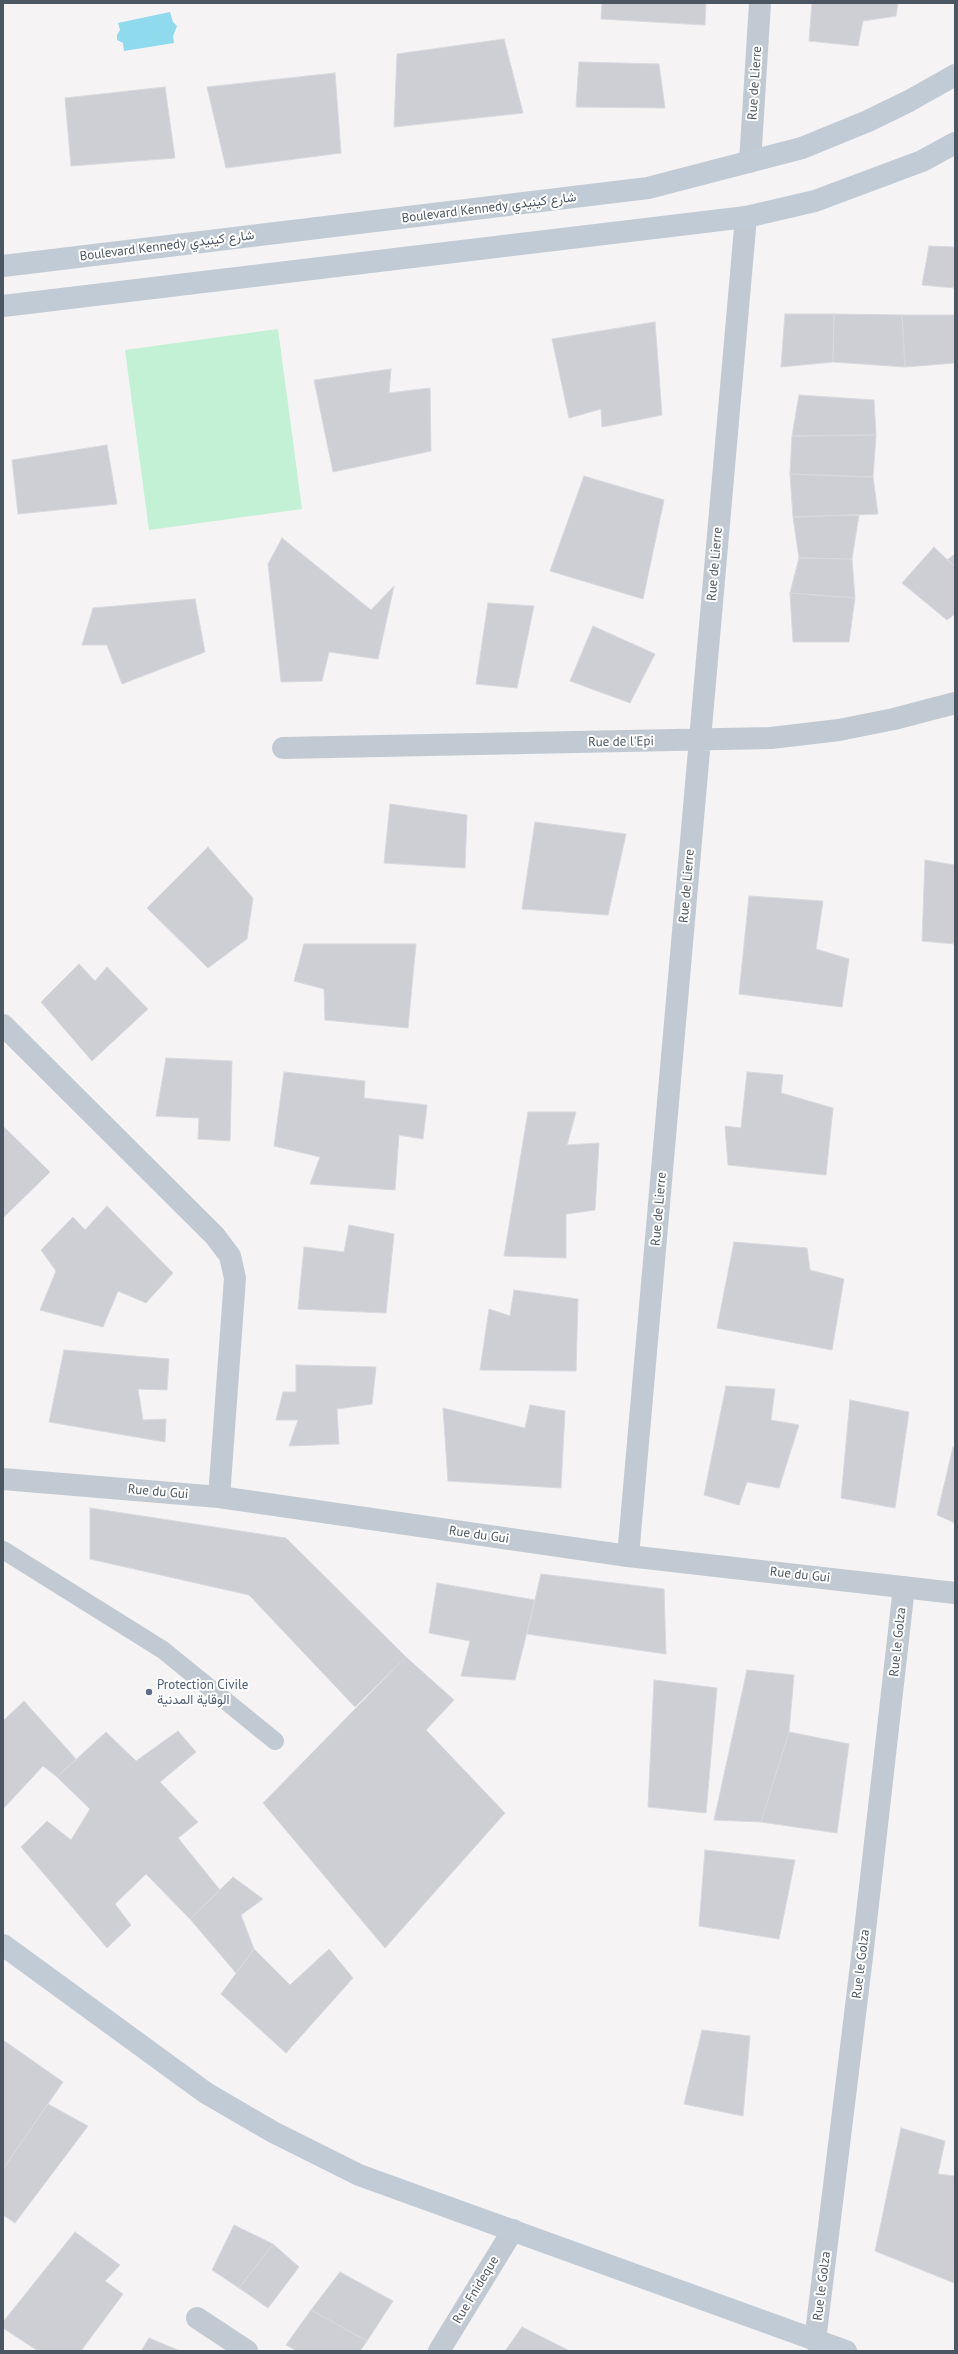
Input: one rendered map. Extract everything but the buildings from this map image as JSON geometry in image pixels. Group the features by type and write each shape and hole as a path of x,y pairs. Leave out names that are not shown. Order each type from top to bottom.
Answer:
{"main road":[{"name":"Boulevard Kennedy شارع كينيدي","path":"3,266 648,188 802,148 868,121 909,101 955,75"},
{"path":"3,306 746,217 815,202 922,161 955,143"},
{"path":"3,1945 206,2093 273,2132 359,2175 846,2351"}],"street":[{"name":"Rue de Lierre","path":"750,162 760,3"},
{"name":"Rue de Lierre","path":"628,1556 746,217"},
{"name":"Rue de l'Epi","path":"283,748 771,738 839,730 894,719 955,703"},
{"path":"3,1025 215,1236 230,1256 235,1278 219,1497"},
{"name":"Rue du Gui","path":"3,1479 219,1497 628,1556 955,1593"},
{"name":"Rue le Golza","path":"815,2341 861,1965 904,1587"},
{"name":"Rue Fnideque","path":"439,2351 513,2230"},
{"path":"197,2318 247,2351"}],"lane":[{"path":"3,1550 163,1650 275,1741"}],"green space":[{"path":"278,329 302,509 149,530 125,350"}],"water":[{"path":"170,12 173,22 177,26 173,36 174,43 124,51 123,43 117,40 117,35 120,30 118,23"}],"place":[{"name":"Protection Civile الوقاية المدنية","path":"149,1692"}]}
